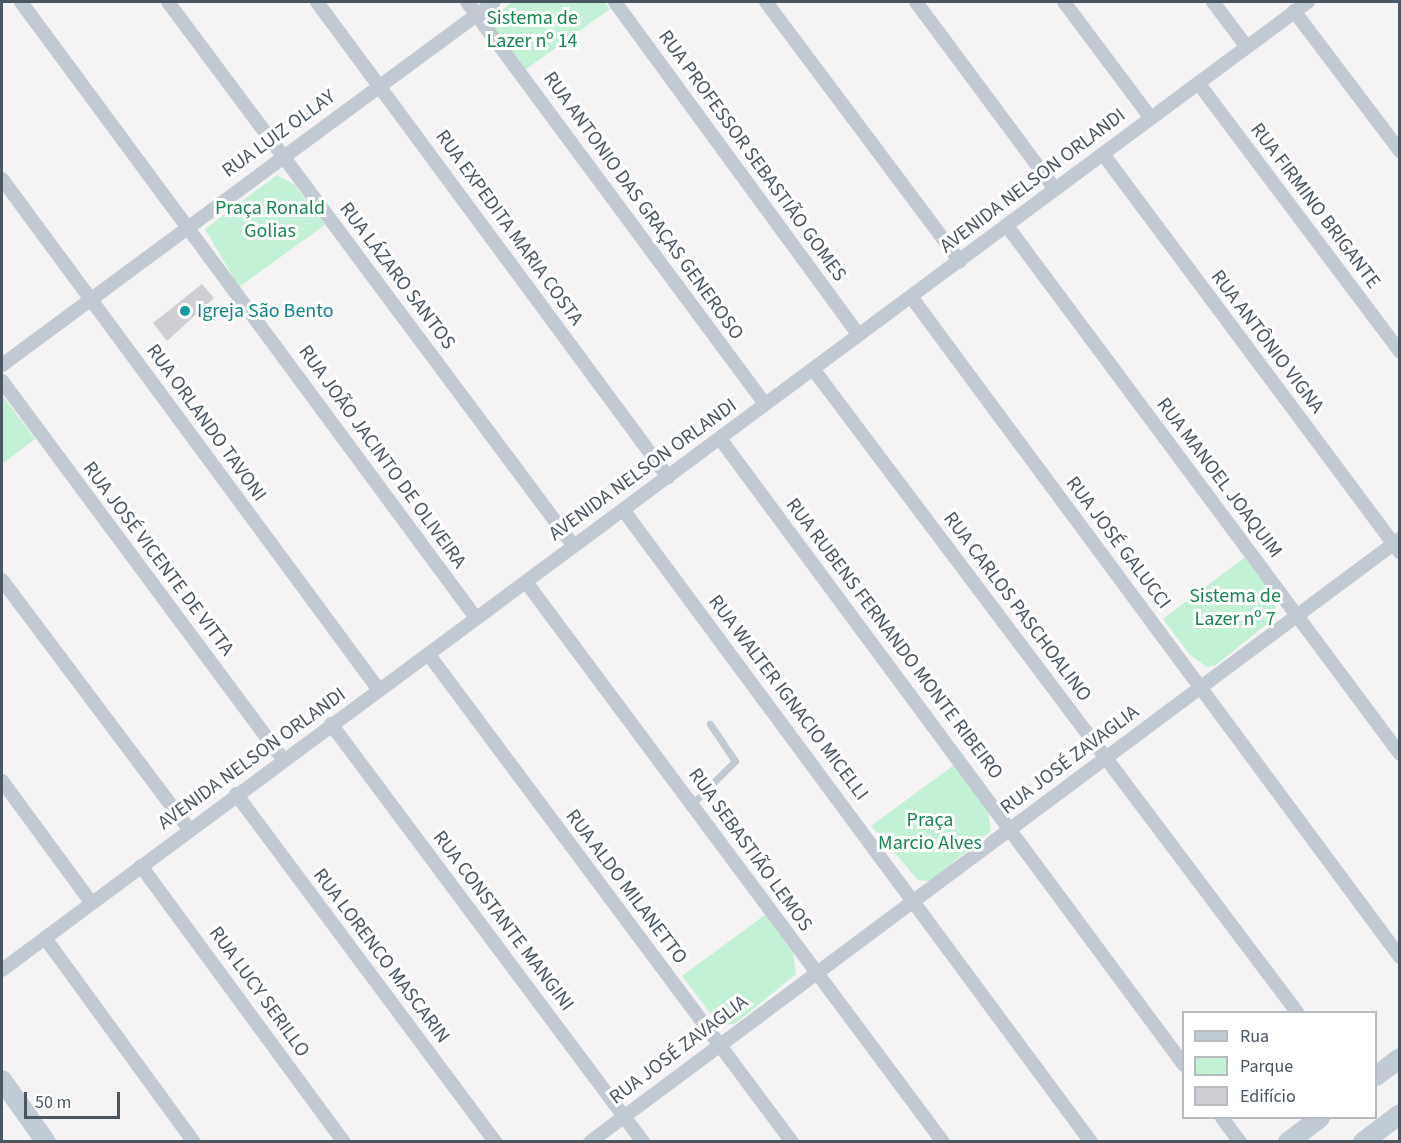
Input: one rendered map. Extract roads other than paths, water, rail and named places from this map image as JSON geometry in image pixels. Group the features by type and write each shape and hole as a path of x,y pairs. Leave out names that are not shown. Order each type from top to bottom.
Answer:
{"main road":[{"path":"1377,1075 1400,1058"},
{"path":"2,1080 46,1142"},
{"path":"1363,1142 1379,1121 1400,1114"},
{"path":"1288,1142 1319,1119"}],"street":[{"name":"RUA JOÃO JACINTO DE OLIVEIRA","path":"21,2 476,618"},
{"name":"RUA LÁZARO SANTOS","path":"168,2 573,545"},
{"name":"RUA EXPEDITA MARIA COSTA","path":"317,2 668,477"},
{"name":"RUA ANTONIO DAS GRAÇAS GENEROSO","path":"467,2 765,404"},
{"name":"RUA LUIZ OLLAY","path":"2,365 186,224 494,2"},
{"name":"RUA PROFESSOR SEBASTIÃO GOMES","path":"615,2 858,334"},
{"path":"766,2 960,261"},
{"path":"916,2 1054,188"},
{"path":"1064,2 1150,117"},
{"path":"1213,2 1247,47"},
{"name":"AVENIDA NELSON ORLANDI","path":"2,970 236,794 429,655 573,545 721,440 858,334 912,298 1054,188 1308,2"},
{"path":"1294,11 1400,151"},
{"name":"RUA FIRMINO BRIGANTE","path":"1199,84 1400,352"},
{"name":"RUA ANTÔNIO VIGNA","path":"1103,154 1397,545"},
{"name":"RUA ORLANDO TAVONI","path":"2,179 379,690"},
{"name":"RUA MANOEL JOAQUIM","path":"1007,226 1400,754"},
{"name":"RUA JOSÉ GALUCCI","path":"912,298 1400,957"},
{"name":"RUA CARLOS PASCHOALINO","path":"813,369 1296,1011"},
{"name":"RUA JOSÉ VICENTE DE VITTA","path":"2,381 283,760"},
{"name":"RUA RUBENS FERNANDO MONTE RIBEIRO","path":"721,440 1012,829 1182,1062"},
{"name":"RUA WALTER IGNACIO MICELLI","path":"624,511 914,900 1090,1142"},
{"name":"RUA JOSÉ ZAVAGLIA","path":"590,1142 718,1044 1012,829 1105,757 1297,615 1397,545"},
{"path":"2,580 189,829"},
{"name":"RUA SEBASTIÃO LEMOS","path":"526,582 943,1142"},
{"name":"RUA ALDO MILANETTO","path":"429,655 792,1142"},
{"name":"RUA CONSTANTE MANGINI","path":"331,724 643,1142"},
{"path":"2,781 92,902"},
{"name":"RUA LORENCO MASCARIN","path":"236,794 495,1142"},
{"name":"RUA LUCY SERILLO","path":"141,866 344,1142"},
{"path":"45,938 194,1142"},
{"path":"1223,1119 1240,1142"}],"lane":[{"path":"692,804 735,761 710,724"}],"place":[{"name":"Igreja São Bento","path":"185,311"}],"park label":[{"name":"Sistema de Lazer nº 14","path":"532,30"},
{"name":"Praça Ronald Golias","path":"270,220"},
{"name":"Sistema de Lazer nº 7","path":"1235,608"},
{"name":"Praça Marcio Alves","path":"930,832"}]}
